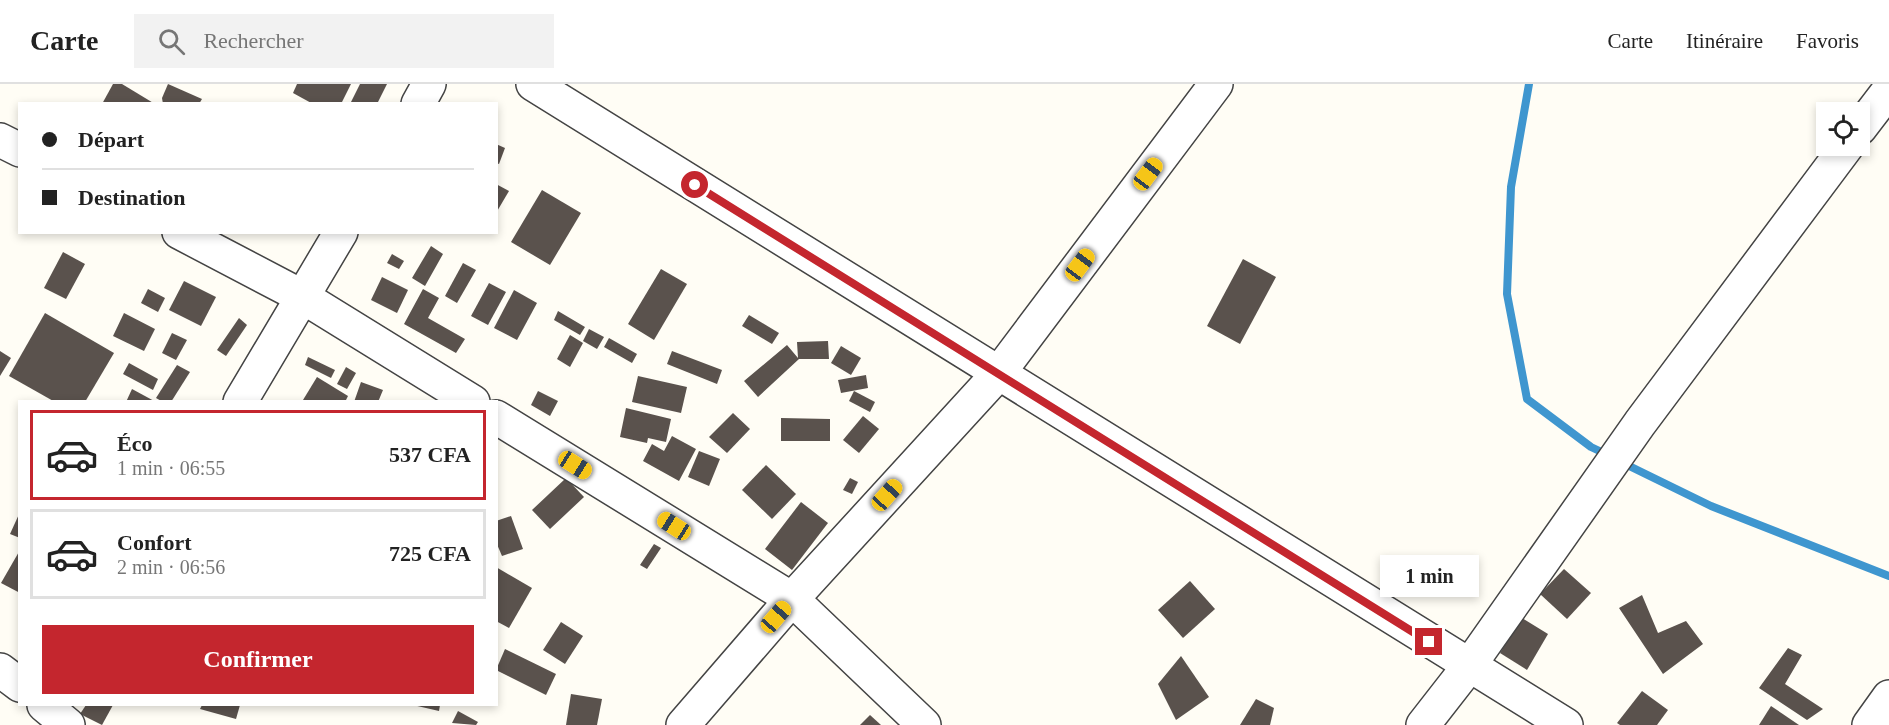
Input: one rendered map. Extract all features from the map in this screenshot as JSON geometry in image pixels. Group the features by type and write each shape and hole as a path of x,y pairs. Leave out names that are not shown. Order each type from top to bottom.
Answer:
{"street":[{"path":"419,102 429,84"},
{"path":"533,84 1566,725"},
{"path":"683,725 792,599 998,374 1216,84"},
{"path":"1870,115 1889,90"},
{"path":"0,140 18,149"},
{"path":"1423,725 1468,666 1595,483 1840,156"},
{"path":"183,234 303,297 470,400"},
{"path":"241,400 340,234"},
{"path":"498,418 792,599 924,725"},
{"path":"0,670 18,684"},
{"path":"1869,725 1889,698"}],"building":[{"path":"113,84 122,84 152,102 103,102"},
{"path":"168,84 202,99 200,102 163,102"},
{"path":"297,84 351,84 342,102 309,102 293,93"},
{"path":"360,84 387,84 378,102 351,102"},
{"path":"498,145 505,148 498,164"},
{"path":"498,185 509,191 498,210"},
{"path":"542,190 581,213 550,265 511,242"},
{"path":"431,246 443,254 425,286 412,278"},
{"path":"63,252 85,264 66,299 44,288"},
{"path":"392,254 404,261 399,269 387,263"},
{"path":"1243,259 1276,277 1240,344 1207,326"},
{"path":"463,263 476,270 457,303 445,296"},
{"path":"661,269 687,284 654,340 628,324"},
{"path":"382,277 408,290 397,313 371,300"},
{"path":"184,281 216,297 201,326 169,310"},
{"path":"489,283 506,292 488,325 471,316"},
{"path":"148,289 165,298 158,312 141,303"},
{"path":"423,289 439,298 428,318 465,339 456,353 404,324"},
{"path":"514,290 537,303 517,340 494,328"},
{"path":"558,311 585,327 580,335 554,320"},
{"path":"45,313 114,353 86,400 51,400 9,376"},
{"path":"124,313 155,329 144,351 113,336"},
{"path":"749,315 779,333 772,344 742,326"},
{"path":"239,318 247,325 226,356 217,350"},
{"path":"589,329 604,337 597,349 583,341"},
{"path":"172,333 187,340 176,360 162,353"},
{"path":"570,335 583,343 570,367 557,359"},
{"path":"609,338 637,354 632,363 604,347"},
{"path":"828,341 829,359 799,359 758,397 744,381 787,345 798,358 797,342"},
{"path":"841,346 861,358 851,375 831,363"},
{"path":"0,351 11,358 0,376"},
{"path":"672,351 722,370 717,384 667,364"},
{"path":"308,357 335,370 331,378 305,365"},
{"path":"129,363 158,379 153,390 123,374"},
{"path":"177,365 190,372 172,400 156,398"},
{"path":"346,367 356,373 347,389 337,384"},
{"path":"866,375 868,388 841,393 838,380"},
{"path":"638,376 687,387 681,413 632,402"},
{"path":"317,377 348,396 346,400 303,400"},
{"path":"361,382 383,390 379,400 355,400"},
{"path":"132,389 152,400 127,400"},
{"path":"538,391 558,401 550,416 531,405"},
{"path":"854,391 875,402 870,412 849,401"},
{"path":"626,408 671,419 666,442 648,438 647,443 620,437"},
{"path":"733,413 750,429 727,453 709,437"},
{"path":"863,416 879,429 859,453 843,440"},
{"path":"781,418 830,419 830,441 781,441"},
{"path":"672,436 696,449 679,481 643,461 652,444 664,451"},
{"path":"699,451 720,459 709,486 688,477"},
{"path":"766,465 796,494 772,519 742,490"},
{"path":"566,478 584,497 550,529 532,510"},
{"path":"850,478 858,482 852,494 843,490"},
{"path":"801,502 828,523 792,570 765,549"},
{"path":"18,516 18,537 10,534"},
{"path":"511,516 523,549 502,556 498,547 498,520"},
{"path":"654,544 661,548 647,569 640,565"},
{"path":"18,553 18,592 1,583"},
{"path":"498,568 532,588 509,628 498,622"},
{"path":"1564,569 1591,593 1567,619 1540,594"},
{"path":"1190,581 1215,609 1183,638 1158,610"},
{"path":"1642,595 1658,633 1686,621 1703,644 1663,674 1619,608"},
{"path":"1522,618 1548,634 1527,670 1500,653"},
{"path":"561,622 583,636 565,664 543,650"},
{"path":"1788,648 1802,655 1785,684 1823,709 1807,720 1759,688"},
{"path":"505,649 556,674 546,695 498,671"},
{"path":"1181,656 1209,697 1176,720 1158,684"},
{"path":"1642,691 1668,710 1657,725 1620,725 1617,723"},
{"path":"571,694 602,699 597,725 566,725"},
{"path":"1256,699 1274,708 1270,725 1240,725"},
{"path":"85,706 112,706 102,725 80,714"},
{"path":"202,706 240,706 236,719 200,709"},
{"path":"417,706 440,706 439,711"},
{"path":"1771,706 1799,725 1759,725"},
{"path":"458,711 478,722 476,725 452,723"},
{"path":"870,715 881,725 860,725"}],"waterway":[{"path":"1529,84 1511,187 1507,294 1527,399 1591,447 1610,456"},
{"path":"1621,462 1711,506 1889,576"}],"route":[{"path":"695,185 1429,642"}]}
